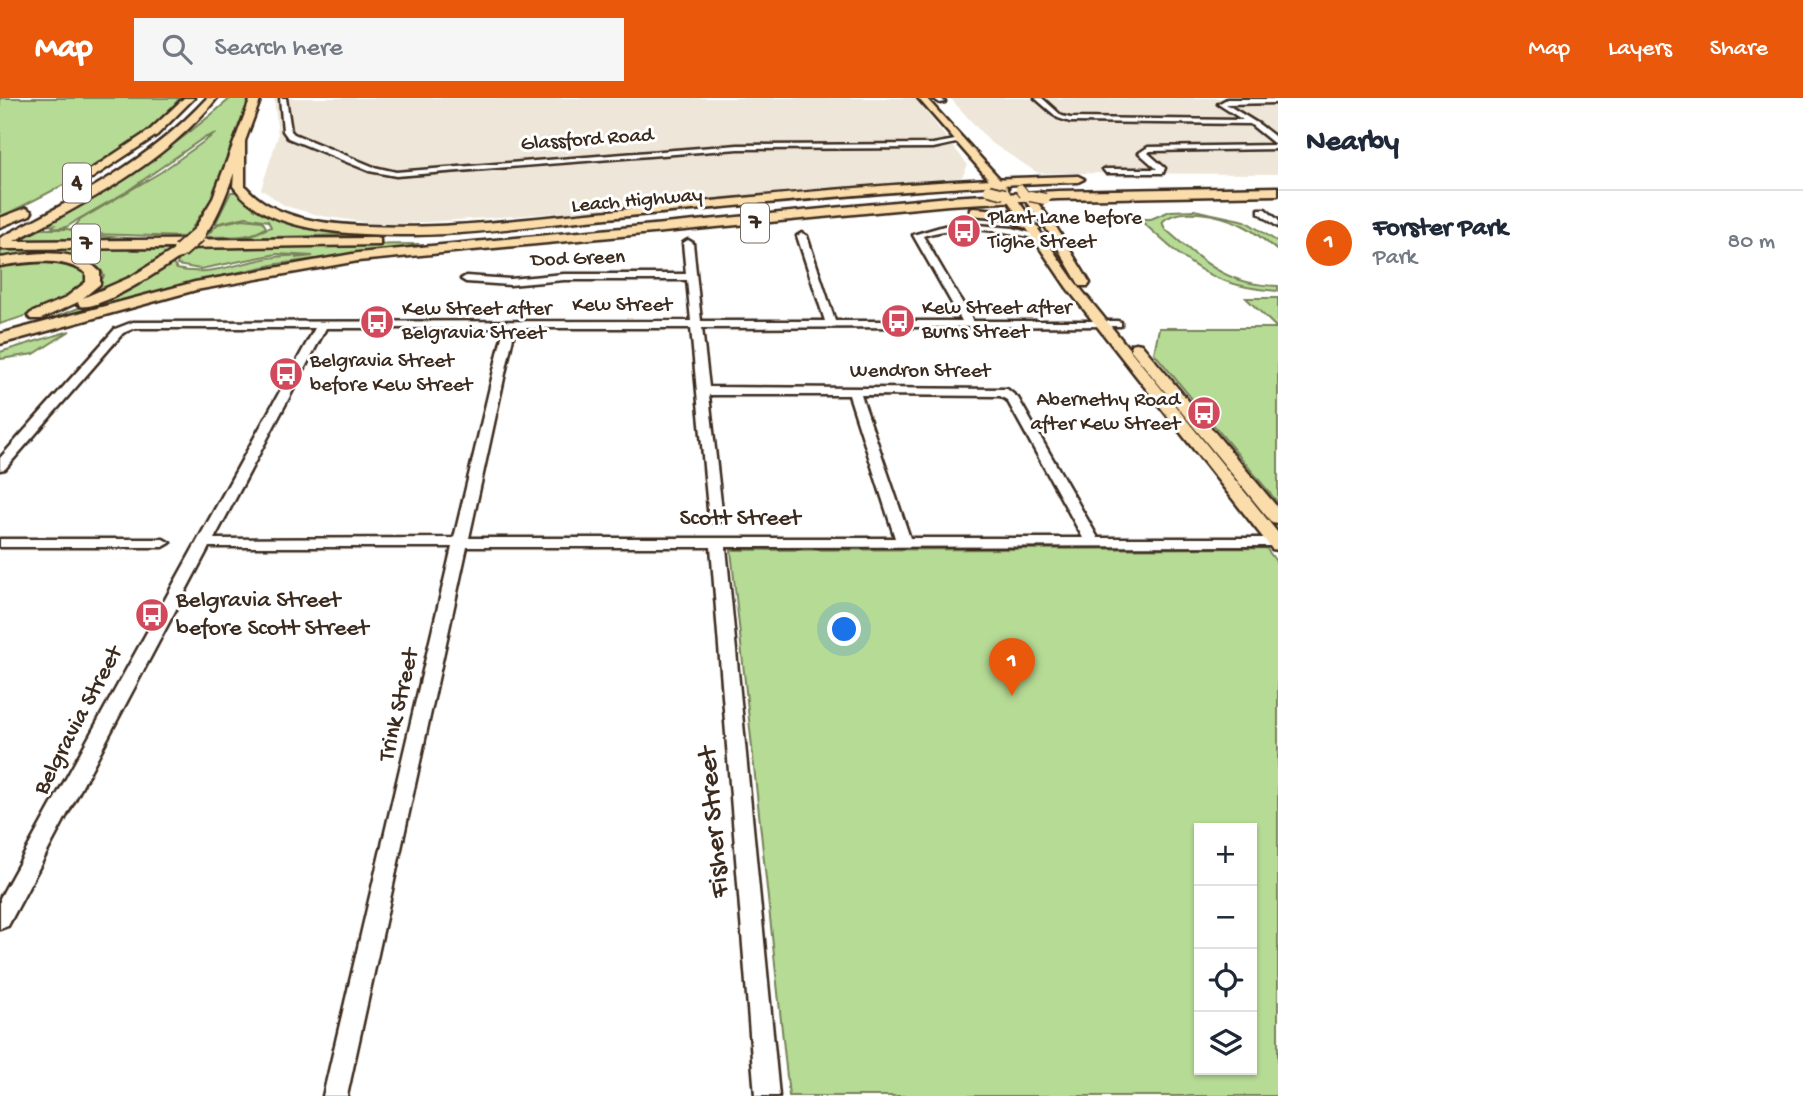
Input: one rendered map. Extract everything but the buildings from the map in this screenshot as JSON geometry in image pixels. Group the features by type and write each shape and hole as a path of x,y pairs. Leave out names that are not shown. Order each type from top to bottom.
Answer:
{"highway":[{"name":"4","path":"82,180 153,133 189,98"},
{"name":"4","path":"0,244 115,178 178,134 212,98"},
{"path":"178,134 225,98"},
{"path":"0,336 100,297 152,271 198,235 214,210 256,98"},
{"path":"241,143 238,180 242,191 263,207 301,221 356,229 416,231 571,218"},
{"path":"224,243 413,235 915,185 979,176 1048,209 1278,197"},
{"name":"7","path":"1012,191 1095,177"},
{"name":"7","path":"555,238 954,211 987,207 1012,191 1066,180 1095,177 1175,179"},
{"path":"1228,179 1278,179"},
{"path":"915,185 1012,191"},
{"name":"Leach Highway","path":"0,336 215,282 325,261 985,199 1278,188"},
{"name":"Leach Highway","path":"0,244 453,239 982,193 1278,188"},
{"path":"0,224 32,209"},
{"name":"7","path":"954,211 998,212 1037,232"},
{"path":"0,262 36,258 69,260 85,265 95,276 87,290 69,302 0,327"},
{"path":"0,345 132,303"}],"main road":[{"path":"921,99 973,155 1012,191 1071,285 1109,324 1278,519"},
{"path":"939,99 949,110"},
{"path":"960,124 988,155"},
{"path":"1048,209 1078,275 1109,324 1277,543"}],"street":[{"name":"Glassford Road","path":"283,98 287,131 291,136 372,169 396,174 738,147 933,146 954,148 973,155"},
{"path":"1038,98 1060,117 1082,122 1250,122"},
{"path":"1278,101 1222,102 1278,145"},
{"name":"Glassford Road","path":"933,146 961,141"},
{"path":"1095,177 1160,171 1161,168 1143,153 1149,149 1278,145"},
{"path":"1262,211 1278,224"},
{"path":"969,324 918,235 932,229 1008,229 1037,232"},
{"path":"802,236 831,324"},
{"path":"688,243 716,520"},
{"name":"Dod Green","path":"466,279 510,282 564,277 692,277"},
{"name":"Kew Street","path":"0,466 119,331 127,327 1109,324"},
{"name":"Belgravia Street","path":"0,919 322,325"},
{"name":"Trink Street","path":"335,1096 510,325"},
{"name":"Wendron Street","path":"703,391 1003,392 1012,398 1093,542"},
{"path":"854,391 904,542"},
{"name":"Fisher Street","path":"718,542 767,1096"},
{"path":"0,543 163,543"},
{"name":"Scott Street","path":"203,543 1277,543"}],"shaded area":[{"path":"274,98 915,98 968,165 962,177 585,211 385,225 322,216 285,206 261,189 278,136"},
{"path":"950,98 1278,98 1278,174 1038,173 990,142"}],"green space":[{"path":"0,98 180,98 162,117 120,151 72,180 0,217"},
{"path":"231,98 253,98 214,195 186,237 92,234 79,232 75,226 80,220 161,172 216,133 202,139 126,192 68,226 45,226 141,168"},
{"path":"231,192 238,192 252,203 287,218 385,234 204,239 249,236 271,227 268,221 246,217 215,224"},
{"path":"1194,210 1245,221 1278,242 1278,251 1247,227 1201,213 1179,214 1162,222 1165,229 1216,269 1243,281 1278,286 1278,291 1254,289 1216,278 1186,260 1139,219 1151,219 1170,211"},
{"path":"243,219 262,221 266,227 245,236 205,237 218,224"},
{"path":"41,229 68,229 86,235 138,239 18,240"},
{"path":"418,244 277,264 192,282 50,319 89,304 171,262 177,269 207,271 268,258 313,256 277,254 200,269 177,265 179,259 197,247"},
{"path":"2,247 175,248 132,277 77,301 97,288 104,276 98,267 73,258 0,259"},
{"path":"47,260 82,267 91,278 61,302 0,324 0,264"},
{"path":"1246,298 1278,298 1278,503 1154,353 1159,328 1277,328"},
{"path":"70,331 34,354 0,359 0,352"},
{"path":"1266,548 1278,564 1278,1096 789,1096 731,550"}],"place":[{"name":"Plant Lane before Tighe Street","path":"964,231"},
{"name":"Kew Street after Burns Street","path":"898,321"},
{"name":"Kew Street after Belgravia Street","path":"377,322"},
{"name":"Belgravia Street before Kew Street","path":"286,374"},
{"name":"Abernethy Road after Kew Street","path":"1204,413"},
{"name":"Belgravia Street before Scott Street","path":"152,615"},
{"name":"Forster Park","path":"1012,696"}]}
